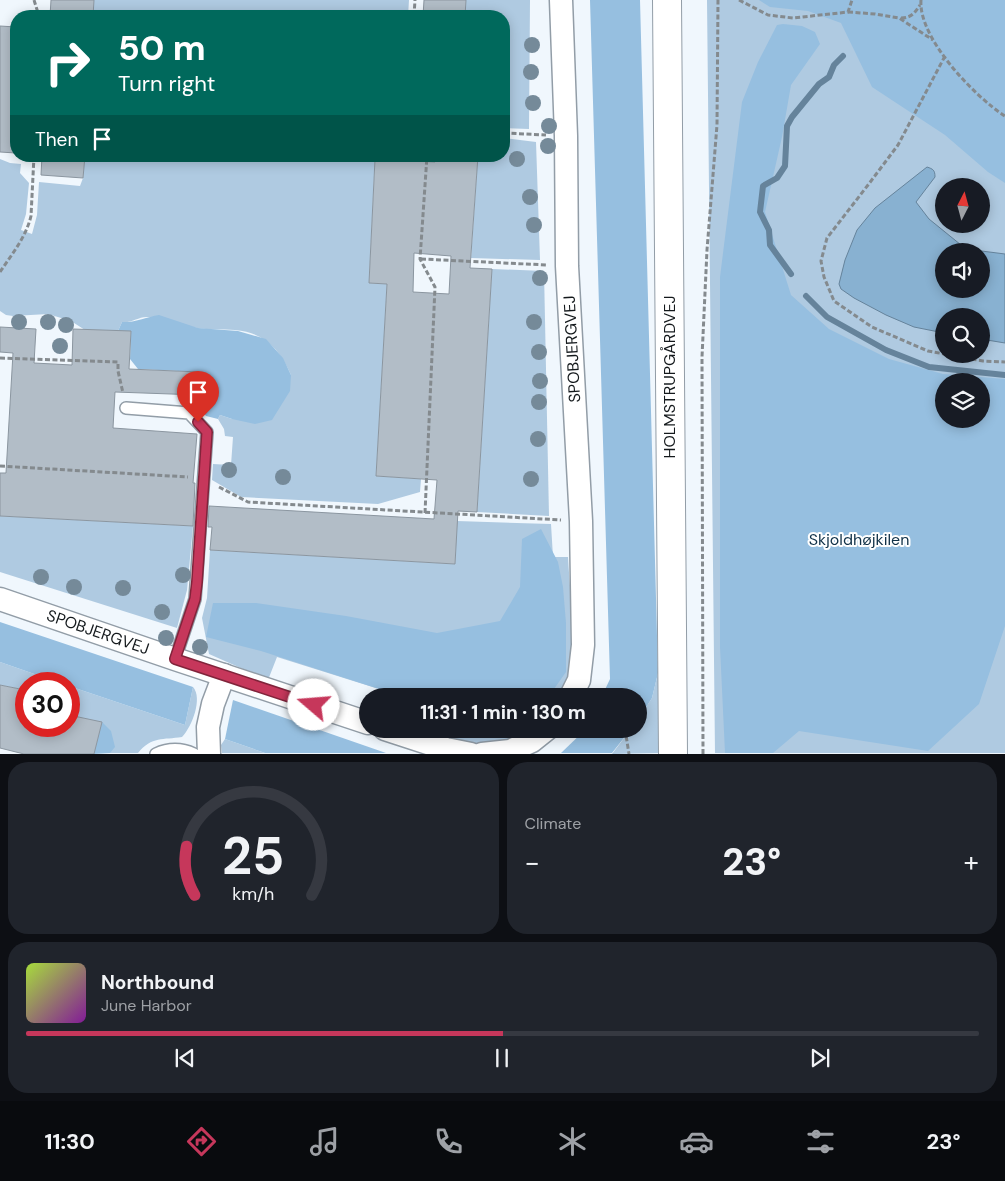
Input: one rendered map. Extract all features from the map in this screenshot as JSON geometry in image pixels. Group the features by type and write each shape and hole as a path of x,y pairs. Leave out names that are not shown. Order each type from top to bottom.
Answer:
{"street":[{"name":"SPOBJERGVEJ","path":"561,0 566,136 567,266 582,521 583,645 578,680 574,688"},
{"name":"HOLMSTRUPGÅRDVEJ","path":"667,0 673,754"},
{"name":"SPOBJERGVEJ","path":"0,599 359,720"},
{"path":"209,754 208,727 213,704 224,674"},
{"path":"412,738 446,749 471,754"},
{"path":"482,754 510,751 536,738"}],"lane":[{"path":"126,408 189,412 207,432 195,599 175,659"},
{"path":"156,754 162,751 178,749 194,754"}],"path":[{"path":"703,754 702,357 707,250 717,125 718,0"},
{"path":"739,0 768,15 793,18 848,12 909,18 915,13 921,2"},
{"path":"848,12 852,0"},
{"path":"921,2 925,21 934,40 945,56 963,80 990,106 1005,116"},
{"path":"899,18 934,40"},
{"path":"945,56 898,145 827,238 821,261 824,276 834,301 872,326 928,351 983,361 1005,362"},
{"path":"510,132 566,136"},
{"path":"0,272 16,249 29,225 34,162"},
{"path":"427,162 420,259 435,288 425,513 582,521"},
{"path":"420,259 567,266"},
{"path":"0,358 118,362 118,371 126,408"},
{"path":"626,738 629,754"}],"green space":[{"path":"94,0 409,0 408,10 93,10"},
{"path":"466,0 530,0 529,129 510,128 510,10 465,10"},
{"path":"590,0 640,0 658,673 652,698 647,706 647,688 606,688 610,679"},
{"name":"Skjoldhøjkilen","path":"707,0 1005,0 1005,753 715,753"},
{"path":"759,0 1005,0 1005,183 988,172 945,135 872,87 841,23 808,11 770,7"},
{"path":"777,25 802,26 815,32 820,44 791,85 782,137 765,212 791,295 829,329 889,359 939,373 935,373 935,428 990,428 990,378 1005,379 1005,626 979,704 928,751 799,731 773,753 725,753 720,647 720,277 742,102 758,62"},
{"path":"510,139 536,142 540,260 471,258 478,162 510,162"},
{"path":"0,159 10,163 21,164 20,173 29,183 26,214 21,230 32,234 37,215 39,182 80,186 84,162 375,162 369,283 387,284 376,476 421,479 420,492 378,504 241,497 212,480 213,464 231,465 233,437 225,436 224,429 218,419 220,415 232,419 291,375 282,357 276,350 255,335 235,330 197,328 148,317 122,322 118,331 85,330 71,321 48,314 13,316 6,315 0,311"},
{"path":"492,269 544,271 549,516 477,512"},
{"path":"159,315 198,328 238,331 266,339 283,358 291,375 290,391 272,420 255,424 220,415 218,419 206,416 200,408 199,372 138,369 130,359 131,331 118,331 122,322 136,321"},
{"path":"0,516 193,526 187,590 177,628 0,572"},
{"path":"457,521 551,524 553,557 568,557 572,610 572,647 570,664 563,688 376,688 277,657 268,680 209,654 202,618 207,598 210,550 455,564"},
{"path":"541,529 558,562 563,587 566,623 566,672 555,688 376,688 261,651 206,637 213,603 256,603 346,616 437,633 500,621 520,587 522,539"},
{"path":"0,622 193,687 185,725 80,690 80,672 29,672 0,662"},
{"path":"0,662 29,672 15,672 15,688 0,685"},
{"path":"658,673 658,753 612,754 624,738 647,738 647,706 652,698"},
{"path":"193,687 196,692 197,705 193,720 182,737 153,741 138,753 94,753 102,723 80,718 80,690 185,725"},
{"path":"233,700 386,753 265,753 225,739"},
{"path":"102,722 111,731 115,747 110,753 94,754"},
{"path":"445,738 516,738 505,743 492,744"},
{"path":"577,738 624,738 612,753 561,753"},
{"path":"225,739 265,753 222,753 221,745"}],"shaded area":[{"path":"927,167 931,168 935,173 935,177 916,202 935,224 935,233 946,233 959,243 935,243 935,298 990,298 990,252 1005,254 1005,343 990,340 990,308 935,308 935,331 914,327 886,315 841,289 839,284 845,260 857,230 875,208"}],"building":[{"path":"51,0 94,0 93,10 50,10"},
{"path":"424,0 466,0 465,10 423,10"},
{"path":"0,26 10,27 10,153 0,152"},
{"path":"42,162 84,162 83,178 41,175"},
{"path":"375,162 478,162 470,268 492,269 477,512 458,511 455,564 210,550 212,527 208,527 209,506 434,519 437,480 376,476 387,284 369,283","holes":["414,253 451,256 449,294 413,292"]},
{"path":"0,327 36,329 34,363 72,365 73,329 131,331 129,369 199,372 199,395 115,392 113,428 197,434 193,483 195,483 193,526 0,516 0,473 6,473 13,353 0,352"},
{"path":"0,685 15,688 15,737 80,737 80,717 102,722 94,754 24,754 0,748"}],"waterway":[{"path":"791,274 770,245 769,230 760,212 763,186 777,178 785,166 787,126 792,117 819,84 829,77 834,65 843,56"},
{"path":"806,296 827,317 886,350 929,367 1005,375"}],"route":[{"path":"198,422 207,432 197,582 195,599 175,659 314,705"}]}
